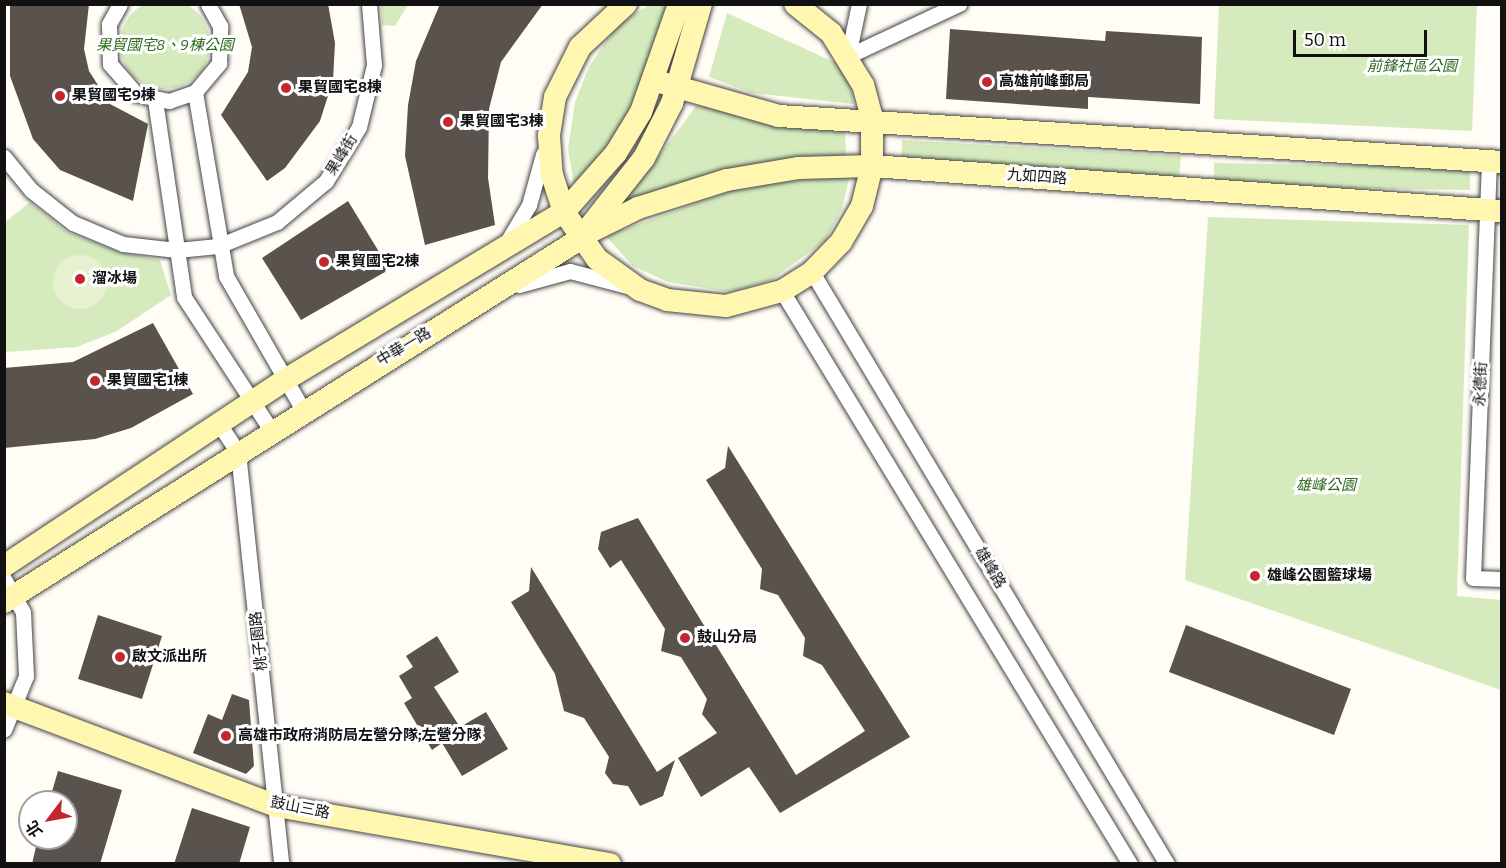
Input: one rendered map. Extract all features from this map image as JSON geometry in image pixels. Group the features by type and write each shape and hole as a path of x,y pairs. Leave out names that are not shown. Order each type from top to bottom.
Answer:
{"street":[{"path":"120,4 109,24 110,64 136,94 155,100 195,92 219,63 222,44 220,26 208,4"},
{"name":"果峰街","path":"4,157 31,190 73,223 123,244 177,250 218,246 277,222 326,181 359,127 374,65 369,4"},
{"path":"507,242 543,165 543,121 580,47 626,4"},
{"path":"4,566 285,380 507,242 564,212 616,153 656,80 679,4"},
{"name":"中華一路","path":"8,592 581,237 644,158 677,88 701,4"},
{"path":"485,297 570,272 696,306 735,304 782,291 812,272 841,242 862,206 872,166 872,118 848,56 831,33 795,4"},
{"path":"848,56 859,4"},
{"path":"848,56 959,4"},
{"path":"656,80 778,116 872,118 1495,161"},
{"path":"195,92 218,246 226,276 303,410"},
{"path":"555,97 549,146 564,212 581,237 617,276 640,290"},
{"path":"155,100 184,297 271,430"},
{"name":"永德街","path":"1495,161 1495,211 1473,578 1502,579"},
{"name":"九如四路","path":"581,237 638,208 726,180 799,168 872,166 1495,211"},
{"name":"雄峰路","path":"812,272 1167,864"},
{"path":"782,291 1130,864"},
{"name":"桃子園路","path":"219,424 237,452 277,806 281,864"},
{"path":"4,730 9,705 26,676 22,612 8,592"},
{"name":"鼓山三路","path":"9,705 277,806 610,864"}],"green space":[{"name":"果貿國宅8、9棟公園","path":"165,-1 182,2 197,12 207,27 210,44 207,61 197,76 182,86 165,89 148,86 133,76 123,61 120,44 123,27 133,12 148,2"},
{"path":"381,4 408,5 395,26 382,25"},
{"path":"649,5 670,5 633,113 575,190 568,149 575,102 589,67 617,25"},
{"name":"前鋒社區公園","path":"1219,5 1477,5 1472,131 1214,119"},
{"path":"727,13 838,64 849,81 854,104 752,93 709,77"},
{"path":"697,105 761,120 845,124 846,160 622,205"},
{"path":"902,140 1181,156 1179,180 901,163"},
{"path":"1214,163 1470,167 1470,190 1214,186"},
{"path":"850,175 842,209 825,241 771,280 730,292 668,282 633,266 606,236 746,185"},
{"path":"30,202 67,232 119,252 160,260 171,295 117,331 77,347 5,352 4,223"},
{"name":"雄峰公園","path":"1208,217 1469,225 1457,596 1501,600 1501,690 1185,580"},
{"name":"溜冰場","path":"80,255 90,257 99,263 105,272 107,282 105,292 99,301 90,307 80,309 70,307 61,301 55,292 53,282 55,272 61,263 70,257"}],"building":[{"name":"果貿國宅9棟","path":"10,4 89,4 84,49 89,71 110,104 148,124 133,201 60,170 33,139 10,76"},
{"name":"果貿國宅8棟","path":"239,4 328,4 335,43 333,80 320,121 285,168 267,181 221,115 248,72 252,47"},
{"name":"果貿國宅3棟","path":"440,4 543,4 501,62 489,109 488,178 495,225 425,245 405,156 408,105 416,61"},
{"path":"950,29 1105,41 1106,31 1202,37 1200,104 1088,97 1088,109 946,99"},
{"name":"果貿國宅2棟","path":"348,201 387,265 385,272 301,320 262,258"},
{"name":"果貿國宅1棟","path":"153,323 193,394 131,428 95,439 4,448 4,368 73,362"},
{"path":"728,446 910,737 780,813 749,767 701,797 678,758 717,733 702,714 707,699 681,657 661,651 665,629 621,560 610,568 598,549 601,532 638,518 796,775 865,731 822,665 803,656 805,638 778,595 760,589 762,569 706,480 725,468"},
{"path":"531,567 657,772 675,760 663,796 640,806 628,786 613,784 605,773 609,757 584,718 564,711 555,674 511,602 529,591"},
{"name":"啟文派出所","path":"98,615 162,636 142,699 78,679"},
{"path":"1186,625 1351,689 1334,735 1169,672"},
{"path":"437,636 459,672 434,687 460,727 486,712 508,749 462,776 442,743 432,750 404,703 412,698 399,676 413,667 406,656"},
{"name":"高雄市政府消防局左營分隊;左營分隊","path":"232,694 249,700 254,766 246,774 193,753 208,714 222,720"},
{"path":"58,771 122,790 100,864 32,864 35,850 78,850 78,790 52,790"},
{"path":"192,808 250,827 239,864 174,864"}],"place":[{"name":"高雄前峰郵局","path":"987,82"},
{"name":"果貿國宅8棟","path":"286,88"},
{"name":"果貿國宅9棟","path":"60,96"},
{"name":"果貿國宅3棟","path":"448,122"},
{"name":"果貿國宅2棟","path":"324,262"},
{"name":"溜冰場","path":"80,279"},
{"name":"果貿國宅1棟","path":"95,381"},
{"name":"雄峰公園籃球場","path":"1255,576"},
{"name":"鼓山分局","path":"685,638"},
{"name":"啟文派出所","path":"120,657"},
{"name":"高雄市政府消防局左營分隊;左營分隊","path":"226,736"}]}
